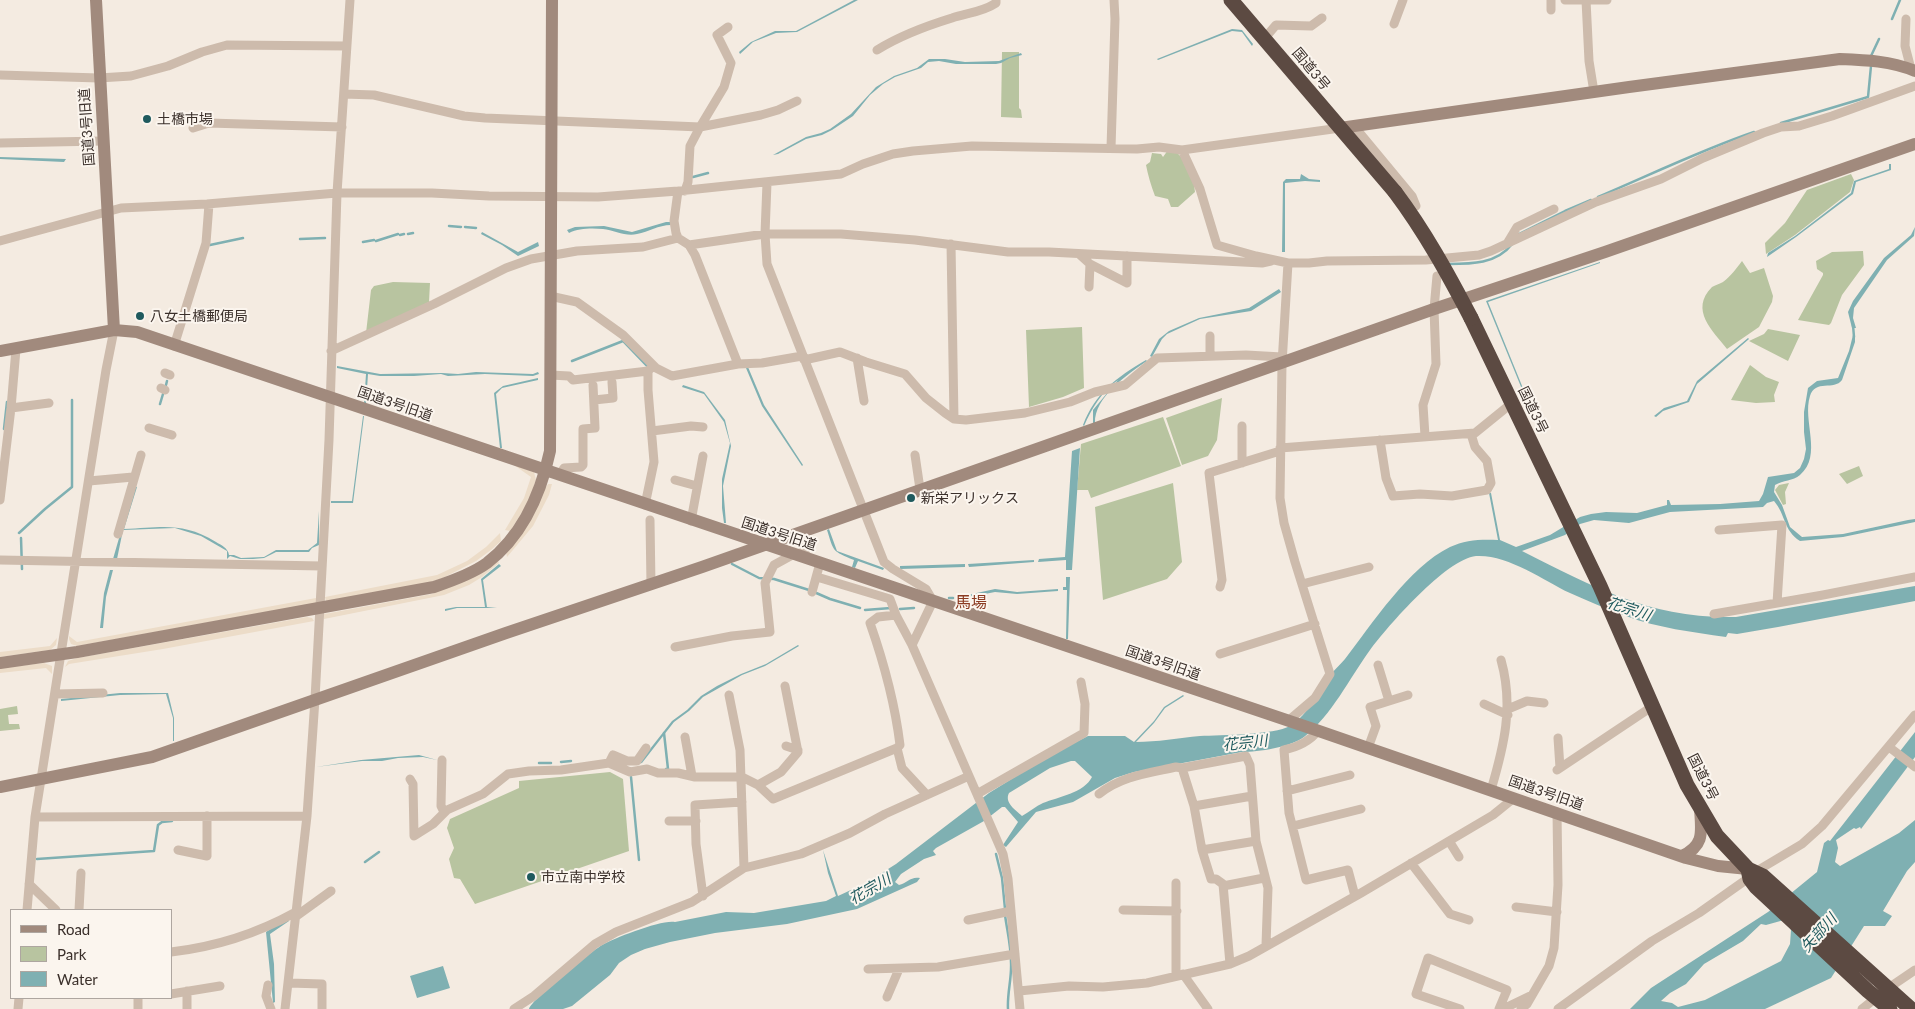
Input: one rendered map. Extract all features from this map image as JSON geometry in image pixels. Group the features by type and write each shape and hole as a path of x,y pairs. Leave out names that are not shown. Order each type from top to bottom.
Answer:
{"highway":[{"name":"国道3号","path":"1231,0 1264,39 1347,127 1418,224 1445,267 1600,586 1687,785 1717,836 1754,876 1878,990 1911,1009"},
{"name":"国道3号","path":"1878,990 1890,1009"}],"street":[{"name":"国道3号旧道","path":"96,0 114,330 137,332 1317,730 1682,856 1754,876"},
{"path":"285,1009 306,816 315,699 330,397 337,193 350,0"},
{"path":"0,663 320,609 434,587 460,578 487,563 519,530 546,470 550,451 552,0"},
{"path":"877,50 915,30 988,8 996,3 996,0"},
{"path":"1111,148 1114,0"},
{"path":"1394,24 1403,0"},
{"path":"1551,0 1551,10"},
{"path":"1565,0 1606,0"},
{"path":"1586,0 1589,62 1594,92"},
{"path":"1264,39 1276,25 1311,26 1322,18"},
{"path":"1906,19 1905,46 1913,70"},
{"path":"728,27 717,35 731,64 724,87 690,146 688,182 682,191 674,221 678,238 689,246 695,255 738,364"},
{"path":"0,75 99,78 131,76 168,66 227,44 346,46"},
{"path":"0,241 108,210 337,193 432,193 552,198 682,191 841,174 893,154 972,146 1159,147 1182,150 1840,59 1871,60 1913,70"},
{"path":"1182,150 1200,189 1217,245 1256,256 1288,262 1388,262 1442,259 1479,255 1492,251 1596,202 1661,180 1702,158 1763,133 1780,127 1799,126 1832,116 1915,86"},
{"path":"344,94 374,95 464,116 485,118 700,127 761,115 778,110 797,101"},
{"path":"194,128 209,123 342,127"},
{"path":"1347,127 1412,196 1416,206"},
{"path":"0,143 103,141"},
{"path":"0,787 152,757 315,699 765,545 1282,360 1605,252 1915,144"},
{"path":"767,183 767,264 884,562 926,589 933,600 912,645"},
{"path":"174,346 206,243 209,204"},
{"path":"1508,242 1517,227 1554,209"},
{"path":"689,246 766,234 841,234 951,244 1008,252 1262,263 1276,260"},
{"path":"331,351 434,304 506,268 552,255 577,251 643,247 678,238"},
{"path":"951,244 954,419"},
{"path":"1080,254 1090,264 1127,282 1127,256"},
{"path":"1288,262 1282,360 1280,498 1284,523 1330,674 1314,698 1290,721"},
{"path":"1089,287 1090,264"},
{"path":"1425,436 1423,405 1436,364 1434,309 1437,276"},
{"path":"550,296 577,302 623,335 651,368 672,376 738,364 803,358 836,351 905,374 926,398 954,419 985,418 1052,407 1095,392 1125,385 1157,358 1267,355 1282,360"},
{"path":"0,351 114,330 34,817 27,909"},
{"path":"1210,336 1210,356"},
{"path":"0,500 16,348"},
{"path":"857,358 864,401"},
{"path":"550,374 569,376 573,380 651,368"},
{"path":"645,504 654,462 648,390 651,368"},
{"path":"594,400 613,398 612,382"},
{"path":"559,474 564,468 581,468 583,465 583,429 595,428 593,385"},
{"path":"11,408 49,403"},
{"path":"1220,587 1222,580 1209,473 1280,449 1425,436 1472,434 1512,403"},
{"path":"652,431 691,426 703,427"},
{"path":"1242,426 1242,463"},
{"path":"149,428 172,435"},
{"path":"1380,440 1386,478 1394,496 1420,494 1452,496 1487,490 1492,483 1487,461 1475,447 1472,434"},
{"path":"118,534 141,455"},
{"path":"914,455 920,489"},
{"path":"691,520 703,456"},
{"path":"89,481 133,478"},
{"path":"675,480 697,486"},
{"path":"650,520 651,585"},
{"path":"1725,528 1782,525 1777,603"},
{"path":"804,531 801,538 802,546 808,559"},
{"path":"675,647 732,636 770,632 766,583 774,565 794,554"},
{"path":"0,560 322,566"},
{"path":"812,592 820,563"},
{"path":"1302,584 1369,567"},
{"path":"817,577 890,599 912,645 1003,854 1008,879 1020,1009"},
{"path":"1714,614 1915,577"},
{"path":"410,779 413,784 414,836 433,824 444,812 483,794 511,773 609,763 630,772 647,769 658,773 678,773 692,776 742,777 758,785 773,799 897,748 900,745 896,718 879,648 870,623 878,617 896,615"},
{"path":"1220,654 1314,624"},
{"path":"1491,790 1502,752 1508,712 1505,672 1501,660"},
{"path":"1378,665 1389,701"},
{"path":"978,794 1084,733 1085,704 1081,682"},
{"path":"758,785 781,772 798,752 785,686"},
{"path":"54,694 104,693"},
{"path":"729,695 740,750 744,868"},
{"path":"1368,748 1376,726 1370,707 1408,695"},
{"path":"1484,704 1508,712 1527,701 1544,703"},
{"path":"1558,738 1558,769 1653,706"},
{"path":"1558,1009 1652,941 1699,913 1802,844 1822,826 1915,715"},
{"path":"1317,730 1312,738 1297,747 1284,750 1287,791 1293,826 1306,880 1348,870 1355,896"},
{"path":"685,737 692,776"},
{"path":"786,746 798,750"},
{"path":"1889,747 1915,767"},
{"path":"609,763 613,755 627,761 637,761 646,748"},
{"path":"897,748 902,768 927,795"},
{"path":"1099,794 1124,779 1176,767 1182,768 1246,756 1250,764 1256,841 1268,888 1266,945"},
{"path":"442,760 441,806 444,812"},
{"path":"1182,768 1194,806 1202,850 1211,879 1216,879 1223,884 1230,964"},
{"path":"1287,791 1350,774"},
{"path":"514,1009 534,996 595,944 616,932 703,896 744,868 801,854 850,833 885,814 969,776"},
{"path":"1194,806 1252,796"},
{"path":"1019,990 1069,986 1103,987 1148,984 1230,964 1249,956 1355,896 1493,815 1514,798"},
{"path":"703,896 696,844 695,804 742,802"},
{"path":"1682,856 1692,852 1700,840 1700,808"},
{"path":"1293,826 1361,809"},
{"path":"1521,1009 1527,1004 1549,966 1554,948 1558,884 1557,812"},
{"path":"178,850 207,856 207,816"},
{"path":"34,817 306,816"},
{"path":"669,821 696,821"},
{"path":"1202,850 1256,841"},
{"path":"1449,841 1459,857"},
{"path":"1411,863 1450,914 1470,920"},
{"path":"79,909 80,873"},
{"path":"1223,886 1264,878"},
{"path":"1176,883 1180,975 1207,1009"},
{"path":"29,884 55,909"},
{"path":"172,952 199,948 263,929 295,914 331,891"},
{"path":"1454,915 1456,905"},
{"path":"1516,907 1557,912"},
{"path":"1123,910 1177,911"},
{"path":"968,920 1011,911"},
{"path":"868,969 938,967 1015,954"},
{"path":"1460,1009 1416,994 1428,958 1507,990 1501,1009"},
{"path":"887,997 899,969"},
{"path":"1862,1009 1878,990 1915,970"},
{"path":"289,983 322,984 322,1009"},
{"path":"268,985 266,996 271,1009"},
{"path":"172,994 220,986"},
{"path":"187,991 187,1009"},
{"path":"1501,1009 1530,996"}],"green space":[{"path":"1002,52 1019,52 1019,108 1022,118 1001,117"},
{"path":"1168,150 1177,152 1183,159 1191,173 1194,184 1195,192 1178,207 1171,207 1168,199 1155,196 1146,165 1150,162 1152,153 1161,154 1163,157"},
{"path":"1851,174 1854,180 1850,192 1795,235 1766,254 1765,243 1785,223 1807,190"},
{"path":"1863,251 1864,265 1842,295 1831,323 1829,325 1798,320 1823,275 1817,269 1816,261 1832,252"},
{"path":"1742,261 1750,273 1764,268 1773,296 1772,302 1759,327 1727,349 1710,328 1703,312 1703,304 1705,296 1712,287 1726,280"},
{"path":"393,282 430,283 429,302 366,333 371,290 374,286"},
{"path":"1082,327 1084,388 1063,397 1029,407 1026,330"},
{"path":"1768,329 1800,335 1788,361 1749,341 1764,334"},
{"path":"1750,365 1766,377 1779,382 1774,395 1775,402 1756,403 1731,400"},
{"path":"1222,398 1217,440 1208,456 1182,465 1166,418"},
{"path":"1163,417 1181,466 1091,498 1088,490 1077,490 1081,444"},
{"path":"1859,466 1863,476 1847,484 1839,474"},
{"path":"1173,483 1182,562 1167,579 1103,600 1095,507"},
{"path":"1789,483 1785,492 1786,504 1783,505 1775,490 1779,485"},
{"path":"17,706 18,714 8,715 9,724 19,724 20,729 0,731 0,709"},
{"path":"610,772 623,779 629,851 475,904 460,879 454,878 449,859 454,848 447,828 450,819 519,788 519,781"}],"shaded area":[{"path":"514,465 534,472 536,480 527,505 510,531 505,530 524,498 531,477"},
{"path":"548,484 552,484 549,495 533,526 507,557 506,552"},
{"path":"500,533 501,541 491,550 476,561 443,578 427,583 326,601 325,597 437,575 467,561 486,547"},
{"path":"498,561 499,563 482,577 469,585 444,595 324,619 324,614 432,594"},
{"path":"316,598 316,603 77,646 71,644 69,639 69,636 77,642"},
{"path":"307,617 312,618 314,621 69,664 65,667 68,661 77,658"},
{"path":"57,638 56,645 50,650 0,657 0,652 50,646"},
{"path":"44,663 52,666 52,674 46,668 0,673 0,668"}],"water":[{"path":"854,0 858,0 797,32 776,33 753,42 740,54 739,52 751,42 775,31 796,31"},
{"path":"1232,29 1242,30 1253,44 1252,46 1242,32 1232,31 1157,59"},
{"path":"1021,53 1022,55 996,64 928,62 921,68 895,77 883,84 870,95 853,116 832,130 806,139 773,155 806,137 830,129 851,114 876,87 894,76 917,68 929,59 965,62 999,61"},
{"path":"0,157 66,159 64,162 0,159"},
{"path":"1889,164 1891,164 1891,170 1856,182 1853,194 1767,257 1768,253 1795,236 1851,193 1854,181 1889,169"},
{"path":"1301,174 1309,179 1320,180 1320,182 1285,183 1285,252 1282,252 1283,182 1286,179 1300,179"},
{"path":"671,222 671,225 633,235 599,229 581,229 569,233 567,230 575,227 604,226 632,232"},
{"path":"1915,227 1914,236 1887,260 1854,308 1853,318 1856,328 1852,328 1848,312 1853,301 1884,258 1911,235"},
{"path":"482,232 518,252 538,242 539,246 518,256 481,234"},
{"path":"1600,262 1488,302 1529,403 1529,408 1526,411 1528,404 1486,301"},
{"path":"1279,289 1281,292 1251,311 1200,319 1167,334 1152,357 1150,356 1159,339 1169,331 1199,318 1249,308"},
{"name":"花宗川","path":"1853,335 1855,335 1855,342 1842,380 1834,385 1816,388 1810,396 1808,416 1811,448 1807,467 1797,477 1775,485 1774,492 1782,505 1790,527 1802,537 1843,534 1915,519 1915,522 1843,537 1800,541 1790,532 1774,501 1767,503 1763,507 1670,512 1629,523 1594,520 1580,524 1565,535 1522,551 1625,599 1677,613 1736,617 1915,586 1915,601 1778,627 1737,634 1728,633 1726,637 1650,624 1570,593 1512,563 1488,556 1476,556 1464,560 1449,569 1418,595 1370,650 1323,718 1298,741 1274,748 1134,772 1115,778 1073,802 1036,812 1006,847 1003,845 1018,822 1005,807 1002,807 984,821 936,848 933,851 936,855 924,859 901,874 895,882 899,885 912,879 920,878 917,882 857,909 787,924 715,933 645,949 619,963 610,975 572,1006 563,1009 529,1009 540,995 586,957 602,945 627,934 660,923 726,912 754,913 826,901 836,896 823,850 838,896 866,883 896,864 989,793 1050,755 1088,736 1125,736 1134,742 1154,721 1164,707 1183,695 1165,708 1154,723 1136,742 1260,733 1290,726 1308,709 1332,673 1345,659 1392,597 1420,568 1435,556 1461,543 1473,540 1498,540 1489,493 1491,493 1500,540 1516,547 1550,535 1580,517 1591,514 1606,512 1637,513 1667,505 1667,500 1669,500 1671,505 1759,501 1768,477 1794,473 1800,468 1806,449 1804,412 1808,388 1817,381 1838,378","holes":["1075,761 1092,777 1077,791 1043,803 1022,816 1009,803 1009,793 1050,768"]},
{"path":"1748,338 1697,384 1689,402 1663,411 1656,417 1654,416 1664,408 1687,401 1697,381"},
{"path":"1146,360 1122,379 1106,395 1096,413 1095,423 1093,423 1093,410 1118,380 1107,389 1094,406 1084,426 1088,413 1094,403 1108,387 1125,373"},
{"path":"337,366 380,374 442,373 458,374 476,372 533,374 538,372 539,374 533,376 485,374 448,376 441,374 380,376 368,374 366,404 364,404 366,374 337,368"},
{"path":"748,367 764,405 802,466 762,406 746,368"},
{"path":"538,378 538,380 502,388 496,394 502,448 500,448 494,393 503,386"},
{"path":"683,385 704,392 725,420 731,446 723,486 726,523 724,523 722,508 722,479 730,443 724,422 704,394 682,387"},
{"path":"363,416 353,503 331,503 331,501 352,501"},
{"path":"1080,448 1072,570 1066,570 1066,560 1038,562 1039,559 1065,557 1072,451"},
{"path":"134,486 137,487 124,529 160,527 181,528 204,535 227,551 201,536 175,528 123,530 117,559 113,559"},
{"path":"319,511 319,545 312,548 309,552 276,552 264,558 253,559 240,559 230,556 227,559 227,551 229,555 241,558 264,557 276,550 308,550 317,543"},
{"path":"829,529 837,551 884,568 883,570 858,561 855,568 852,567 854,560 841,555 835,550 833,547 827,530"},
{"path":"1034,560 1034,562 969,567 968,564"},
{"path":"499,564 501,566 483,580 487,607 497,608 457,608 445,611 445,609 456,607 485,607 481,579"},
{"path":"965,564 965,567 900,569 900,566"},
{"path":"110,570 113,570 106,597 103,628 100,628 104,593"},
{"path":"1066,577 1070,577 1068,639 1066,639 1067,590 1063,590 1063,587 1066,587"},
{"path":"995,589 1017,592 1058,589 1058,591 1017,594 995,592 964,598 963,596"},
{"path":"798,645 765,666 742,675 703,697 674,722 642,763 633,765 639,763 672,721 701,696 741,674 766,664"},
{"path":"120,693 168,693 174,718 174,741 173,718 166,694 120,695 61,701 61,699"},
{"name":"矢部川","path":"1915,732 1915,757 1861,829 1860,827 1854,828 1836,840 1838,848 1835,862 1840,866 1899,833 1915,820 1915,862 1907,871 1883,911 1892,916 1885,926 1864,926 1831,978 1765,1009 1630,1009 1651,988 1768,912 1817,872 1824,843 1828,840 1830,841","holes":["1784,920 1791,930 1790,944 1781,961 1705,1000 1678,1007 1672,1003 1661,1001 1670,993 1686,984 1704,964 1743,941 1761,924 1766,925"]},
{"path":"419,755 437,760 423,757 398,758 316,767 361,760"},
{"path":"287,918 289,921 270,934 274,964 275,1002 273,1003 266,932"},
{"path":"443,966 450,988 417,998 410,976"}],"waterway":[{"path":"1892,19 1900,0"},
{"path":"1871,56 1879,39"},
{"path":"1781,123 1868,97 1871,66"},
{"path":"1598,197 1754,132"},
{"path":"693,177 708,173"},
{"path":"1517,235 1591,200"},
{"path":"449,226 461,227"},
{"path":"465,227 476,228"},
{"path":"408,234 413,233"},
{"path":"376,241 398,234"},
{"path":"400,235 404,234"},
{"path":"210,245 243,238"},
{"path":"300,239 325,238"},
{"path":"363,242 374,240"},
{"path":"1448,264 1483,262 1499,256 1512,244"},
{"path":"1853,325 1854,337"},
{"path":"572,361 623,341 647,366"},
{"path":"166,385 167,381"},
{"path":"160,404 163,394"},
{"path":"19,533 72,487 72,400"},
{"path":"4,429 7,402"},
{"path":"21,538 22,569"},
{"path":"732,564 759,578 774,579 809,590"},
{"path":"814,592 860,608"},
{"path":"865,610 891,608"},
{"path":"900,609 914,608"},
{"path":"664,733 668,769 666,769"},
{"path":"561,762 571,761"},
{"path":"539,763 551,763"},
{"path":"631,777 639,860"},
{"path":"37,859 154,851 158,825 162,822 172,821"},
{"path":"365,862 379,852"},
{"path":"996,854 1002,878 1005,909"},
{"path":"1005,915 1011,956 1008,1009"}],"place":[{"name":"土橋市場","path":"147,119"},
{"name":"八女土橋郵便局","path":"140,316"},
{"name":"新栄アリックス","path":"911,498"},
{"name":"市立南中学校","path":"531,877"}],"district":[{"name":"馬場","path":"971,603"}]}
